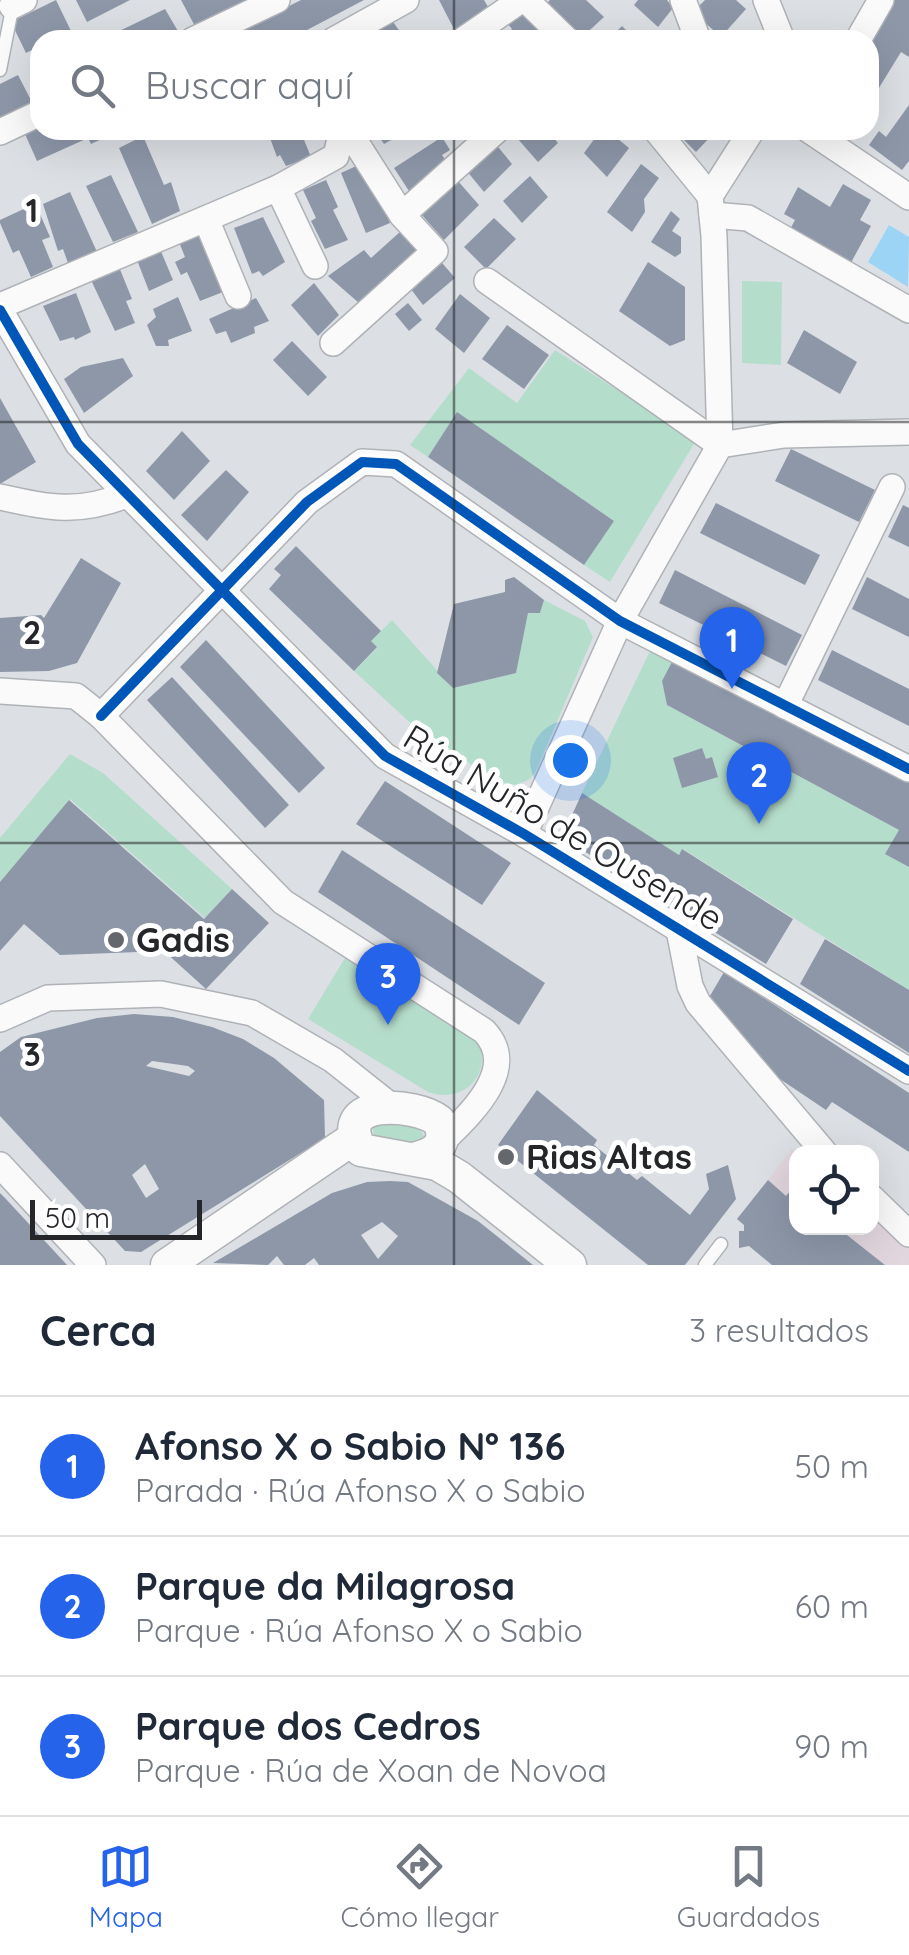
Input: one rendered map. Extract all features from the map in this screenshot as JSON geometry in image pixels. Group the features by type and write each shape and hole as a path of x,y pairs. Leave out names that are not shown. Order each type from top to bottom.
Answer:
{"street":[{"path":"214,30 277,0"},
{"path":"352,30 406,0"},
{"path":"683,0 694,30"},
{"path":"766,0 778,30"},
{"path":"864,30 881,0"},
{"path":"480,30 529,2 557,30"},
{"path":"0,132 30,118"},
{"path":"0,308 278,188 336,156 342,140"},
{"path":"332,343 435,252 402,215 352,140"},
{"path":"402,215 485,140"},
{"path":"663,140 711,205 748,218 909,310"},
{"path":"524,834 620,621 720,445 711,205 744,140"},
{"path":"824,140 908,195"},
{"path":"278,188 315,266"},
{"path":"206,219 238,296"},
{"path":"488,281 720,445 784,435 909,432"},
{"name":"Rúa Nuño de Ousende","path":"0,308 78,444 385,756 524,834 909,1072"},
{"path":"102,716 308,502 362,462 396,464 620,621 909,769"},
{"path":"785,706 892,487"},
{"path":"0,496 58,508 96,507 127,495"},
{"path":"0,691 76,696 102,716 284,902 484,1031 494,1042 494,1075 480,1105 431,1141 352,1141"},
{"path":"679,930 690,986 698,1003 818,1145"},
{"path":"0,1019 48,998 161,994 252,1013 346,1070 431,1141 438,1164 570,1265"},
{"path":"346,1070 352,1141"},
{"path":"167,1265 352,1141 370,1108 396,1110"},
{"path":"0,1165 93,1265"},
{"path":"879,1205 909,1234"}],"lane":[{"path":"0,70 17,2"},
{"path":"705,1265 721,1244"}],"shaded area":[{"path":"789,1153 789,1235 879,1235 879,1215 909,1242 909,1265 772,1265 749,1246 739,1248 739,1231 744,1231 744,1226 737,1219"}],"green space":[{"path":"742,281 782,282 781,365 742,363"},
{"path":"555,350 686,434 694,444 610,582 584,565 613,520 457,413 428,457 410,445 469,368 517,403"},
{"path":"544,600 585,621 593,637 536,771 530,779 516,785 498,782 418,730 354,671 377,648 371,641 392,620 453,688 515,673 528,613 540,613"},
{"path":"653,651 674,658 662,681 667,705 899,830 909,867 909,990 683,849 679,855 582,793"},
{"path":"70,754 103,773 232,889 205,918 70,799 0,882 0,838"},
{"path":"348,953 479,1043 481,1067 471,1085 452,1094 428,1092 308,1019"},
{"path":"379,1124 418,1127 424,1136 416,1144 374,1136 373,1129"}],"water":[{"path":"889,225 909,237 908,287 868,262"}],"building":[{"path":"56,0 71,30 30,30 30,51 26,53 11,22"},
{"path":"76,0 130,0 87,22"},
{"path":"181,0 245,0 248,5 197,30"},
{"path":"301,0 364,0 307,30 242,30"},
{"path":"439,0 484,0 491,12 464,30 454,30"},
{"path":"550,0 586,0 604,17 590,30 569,30 544,6"},
{"path":"638,0 667,0 673,8 658,27 634,5"},
{"path":"705,0 736,0 746,9 727,30 713,30 693,12"},
{"path":"891,0 909,0 909,57 901,52 879,88 879,30 875,30"},
{"path":"520,6 543,30 511,30 503,18"},
{"path":"165,9 177,30 121,30"},
{"path":"388,15 399,30 362,30"},
{"path":"18,75 30,98 30,110 0,124 0,84"},
{"path":"909,105 909,161 902,170 869,145 879,140 879,131 886,137"},
{"path":"30,132 30,140 84,140 37,161 25,134"},
{"path":"145,140 164,185 171,182 180,211 152,224 119,148"},
{"path":"271,140 304,140 311,157 286,166 280,155 277,157"},
{"path":"437,140 444,140 450,150 442,155 448,164 409,191 394,168"},
{"path":"519,140 555,140 558,143 538,162"},
{"path":"594,140 619,140 629,148 607,177 584,153"},
{"path":"684,140 707,140 696,152"},
{"path":"494,142 512,164 484,192 466,170"},
{"path":"365,162 390,223 366,233 341,173"},
{"path":"641,164 659,178 644,199 645,212 632,232 607,212"},
{"path":"111,175 138,232 113,242 86,186"},
{"path":"530,176 548,197 522,223 503,201"},
{"path":"326,180 338,207 333,210 348,240 325,249 311,221 316,218 303,190"},
{"path":"457,180 479,205 444,240 421,214"},
{"path":"843,184 871,200 860,220 871,226 848,268 787,235 795,220 784,214 798,187 830,207"},
{"path":"70,192 97,252 68,263 63,249 58,251 43,204"},
{"path":"28,207 32,218 40,214 50,237 42,240 53,267 31,277 19,250 13,253 0,223"},
{"path":"671,211 680,219 672,231 681,237 681,253 675,257 651,242"},
{"path":"263,217 285,262 263,276 259,271 252,274 234,228"},
{"path":"494,218 516,239 486,269 464,247"},
{"path":"401,231 423,246 359,303 328,276 364,250 371,258"},
{"path":"201,233 223,292 200,301 187,272 181,275 175,262 185,257 179,242"},
{"path":"160,249 173,280 149,291 137,260"},
{"path":"437,257 455,278 423,305 407,284"},
{"path":"648,262 685,287 685,340 670,346 619,311"},
{"path":"119,267 132,299 126,301 135,323 115,331 91,280"},
{"path":"314,283 339,315 318,336 291,305"},
{"path":"76,293 91,332 75,340 74,337 60,341 43,306"},
{"path":"460,294 490,318 464,353 435,329"},
{"path":"178,297 192,331 168,340 169,346 156,346 147,325 156,317 153,309"},
{"path":"256,298 269,321 254,327 255,333 231,343 226,331 216,334 209,319"},
{"path":"408,303 422,320 409,331 395,314"},
{"path":"507,325 549,355 524,389 482,359"},
{"path":"804,330 857,362 840,394 787,363"},
{"path":"292,341 327,377 308,396 273,360"},
{"path":"123,358 133,376 84,413 64,379 81,367"},
{"path":"0,398 36,462 0,484"},
{"path":"457,412 614,521 584,565 428,457"},
{"path":"182,431 210,461 174,500 146,471"},
{"path":"791,449 875,490 859,522 775,481"},
{"path":"226,470 249,492 207,541 181,515"},
{"path":"716,503 820,555 805,585 700,533"},
{"path":"903,505 909,508 909,547 888,537"},
{"path":"296,546 381,631 371,641 377,647 354,671 269,589 281,575 274,569"},
{"path":"81,558 121,583 77,663 49,671 0,672 0,618 44,618"},
{"path":"675,570 802,635 786,666 659,603"},
{"path":"514,577 544,600 540,613 528,613 516,673 453,688 437,673 454,604 505,592 505,580"},
{"path":"867,577 909,599 909,637 852,609"},
{"path":"206,640 325,768 299,793 180,667"},
{"path":"832,650 909,689 909,726 818,680"},
{"path":"674,658 909,779 909,867 885,854 899,830 667,705 662,681"},
{"path":"172,677 289,805 265,828 147,700"},
{"path":"702,748 706,759 712,757 718,777 682,788 673,758"},
{"path":"385,781 511,863 482,905 356,824"},
{"path":"582,793 679,855 682,849 793,919 766,964 571,843 567,826"},
{"path":"69,800 204,919 232,889 269,923 206,989 164,951 60,955 24,924 0,951 0,882"},
{"path":"342,850 545,983 519,1025 318,892"},
{"path":"825,939 909,990 909,1053 800,984"},
{"path":"724,972 909,1093 909,1152 832,1102 826,1110 768,1071 707,1001"},
{"path":"134,1014 173,1017 243,1039 274,1058 324,1100 325,1138 141,1252 125,1251 0,1116 0,1052 21,1037 97,1018","holes":["152,1061 188,1066 195,1071 189,1076 146,1066","145,1164 159,1189 146,1198 132,1175"]},
{"path":"537,1090 597,1140 594,1145 637,1180 642,1176 690,1215 709,1189 706,1174 728,1165 736,1199 685,1265 648,1265 498,1145"},
{"path":"768,1180 786,1196 789,1192 789,1235 847,1235 885,1265 772,1265 749,1246 739,1248 739,1231 744,1231 744,1225 737,1219"},
{"path":"367,1182 408,1182 478,1221 533,1265 319,1265 314,1258 305,1265 284,1265 277,1256 268,1265 213,1263 332,1193","holes":["382,1222 398,1236 378,1259 361,1235"]},
{"path":"0,1193 5,1198 67,1265 0,1265"}],"cycle path":[{"path":"0,310 78,444 385,756 524,834 909,1071"},
{"path":"101,716 307,502 362,462 396,464 620,621 909,769"}],"place":[{"name":"Afonso X o Sabio Nº 136","path":"732,689"},
{"name":"Parque da Milagrosa","path":"759,824"},
{"name":"Gadis","path":"116,940"},
{"name":"Parque dos Cedros","path":"388,1025"},
{"name":"Rias Altas","path":"506,1157"}]}
